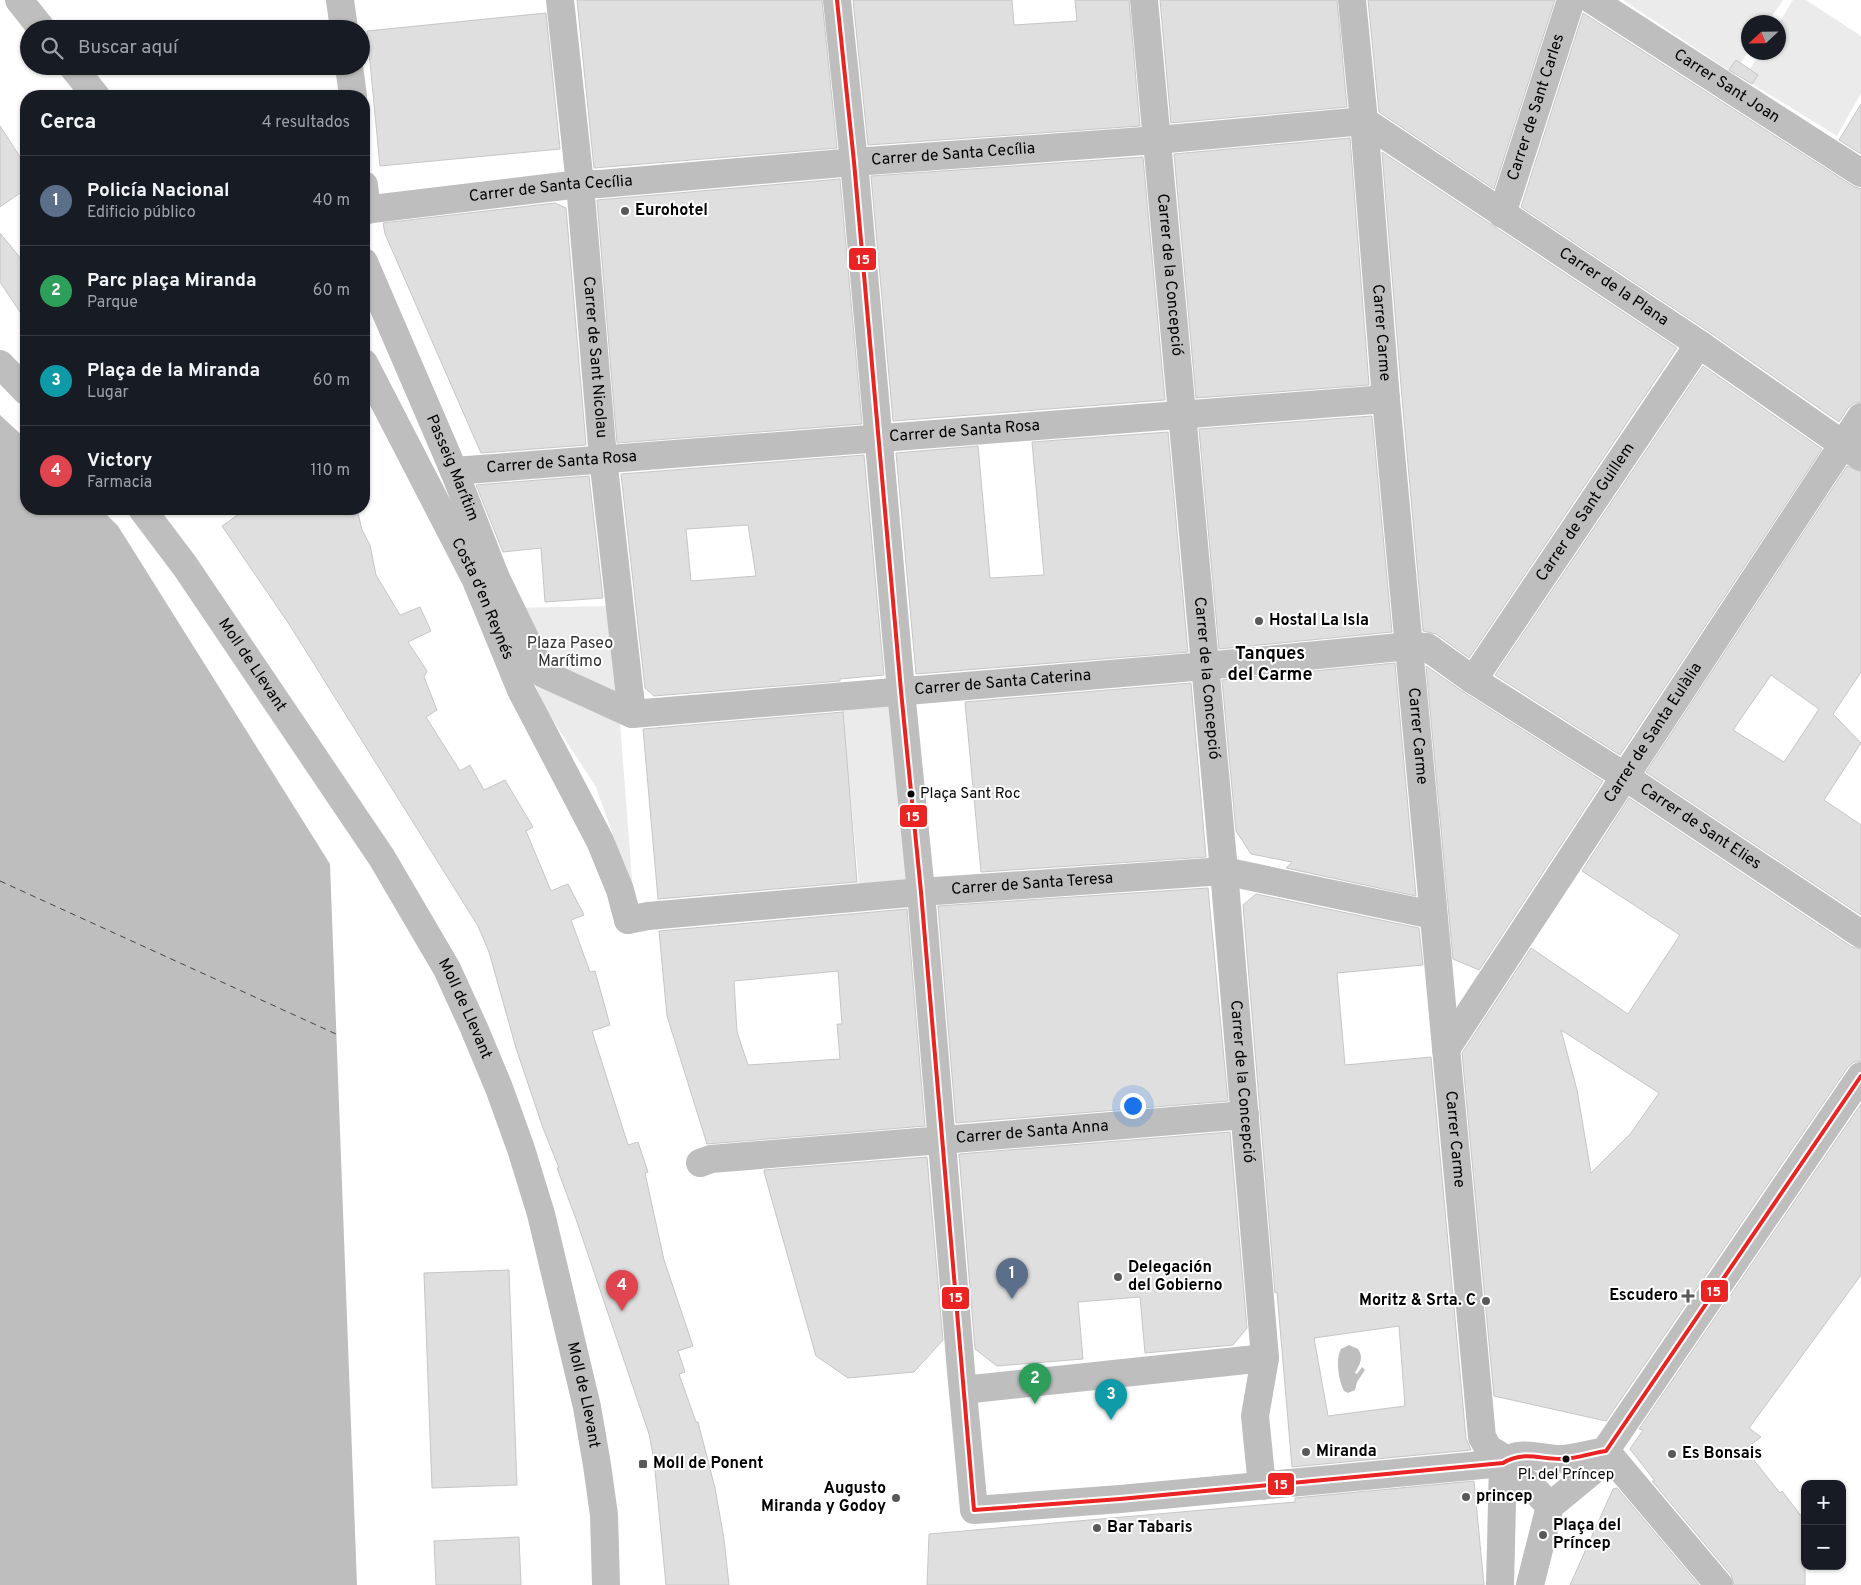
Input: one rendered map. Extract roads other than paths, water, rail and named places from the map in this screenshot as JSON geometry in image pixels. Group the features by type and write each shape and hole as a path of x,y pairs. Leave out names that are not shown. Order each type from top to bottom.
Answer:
{"street":[{"path":"19,0 35,20"},
{"path":"340,0 343,20"},
{"name":"Carrer de Sant Nicolau","path":"560,0 580,184 603,458 632,714"},
{"path":"836,0 854,162 901,691 921,892 974,1510 1262,1486 1505,1461 1530,1455 1562,1459 1606,1451"},
{"name":"Carrer de la Concepció","path":"1144,0 1224,871 1265,1358 1255,1416 1262,1486"},
{"name":"Carrer Carme","path":"1352,0 1364,121 1386,399 1482,1437 1488,1448 1505,1461 1550,1506"},
{"name":"Carrer de Sant Carles","path":"1502,214 1572,0"},
{"name":"Carrer Sant Joan","path":"1592,0 1861,173"},
{"path":"79,75 91,90"},
{"path":"350,75 351,90"},
{"name":"Carrer de Santa Cecília","path":"370,202 854,162 1157,140 1364,121"},
{"name":"Carrer de la Plana","path":"1364,121 1699,344 1852,451"},
{"name":"Passeig Marítim","path":"370,276 454,471 496,578 542,673"},
{"name":"Carrer de Sant Guillem","path":"1473,680 1699,344"},
{"path":"0,364 20,385"},
{"name":"Costa d'en Reynés","path":"370,375 476,578 521,690 600,841 620,890 622,929"},
{"name":"Carrer de Santa Rosa","path":"454,471 1386,399"},
{"name":"Carrer de Santa Eulàlia","path":"1446,1049 1624,776 1852,451 1861,417"},
{"name":"Moll de Llevant","path":"147,515 185,566 382,858 447,969 500,1088 541,1214 587,1407 604,1515 606,1585"},
{"name":"Carrer de Sant Elies","path":"1410,646 1427,647 1473,680 1624,776 1861,934"},
{"name":"Carrer de Santa Caterina","path":"542,673 632,714 1205,666 1410,646"},
{"name":"Carrer de Santa Teresa","path":"622,929 648,916 921,892 1224,871 1433,915"},
{"path":"1530,1585 1550,1506 1590,1473 1606,1451 1861,1076"},
{"name":"Carrer de Santa Anna","path":"700,1164 711,1159 1245,1115"},
{"path":"962,1380 1265,1358"},
{"path":"1606,1451 1719,1585"},
{"path":"1500,1585 1505,1461"}],"place":[{"name":"Eurohotel","path":"625,211"},
{"name":"Hostal La Isla","path":"1259,621"},
{"name":"Plaça Sant Roc","path":"911,794"},
{"name":"Delegación del Gobierno","path":"1118,1277"},
{"name":"Escudero","path":"1688,1296"},
{"name":"Policía Nacional","path":"1012,1299"},
{"name":"Moritz & Srta. C","path":"1486,1301"},
{"name":"Victory","path":"622,1311"},
{"name":"Parc plaça Miranda","path":"1035,1404"},
{"name":"Plaça de la Miranda","path":"1111,1420"},
{"name":"Miranda","path":"1306,1452"},
{"name":"Es Bonsais","path":"1672,1454"},
{"name":"Pl. del Príncep","path":"1566,1459"},
{"name":"Moll de Ponent","path":"643,1464"},
{"name":"princep","path":"1466,1497"},
{"name":"Augusto Miranda y Godoy","path":"896,1498"},
{"name":"Bar Tabaris","path":"1097,1528"},
{"name":"Plaça del Príncep","path":"1543,1535"}],"district":[{"name":"Tanques del Carme","path":"1270,664"}],"park label":[{"name":"Plaza Paseo Marítimo","path":"570,653"}]}
